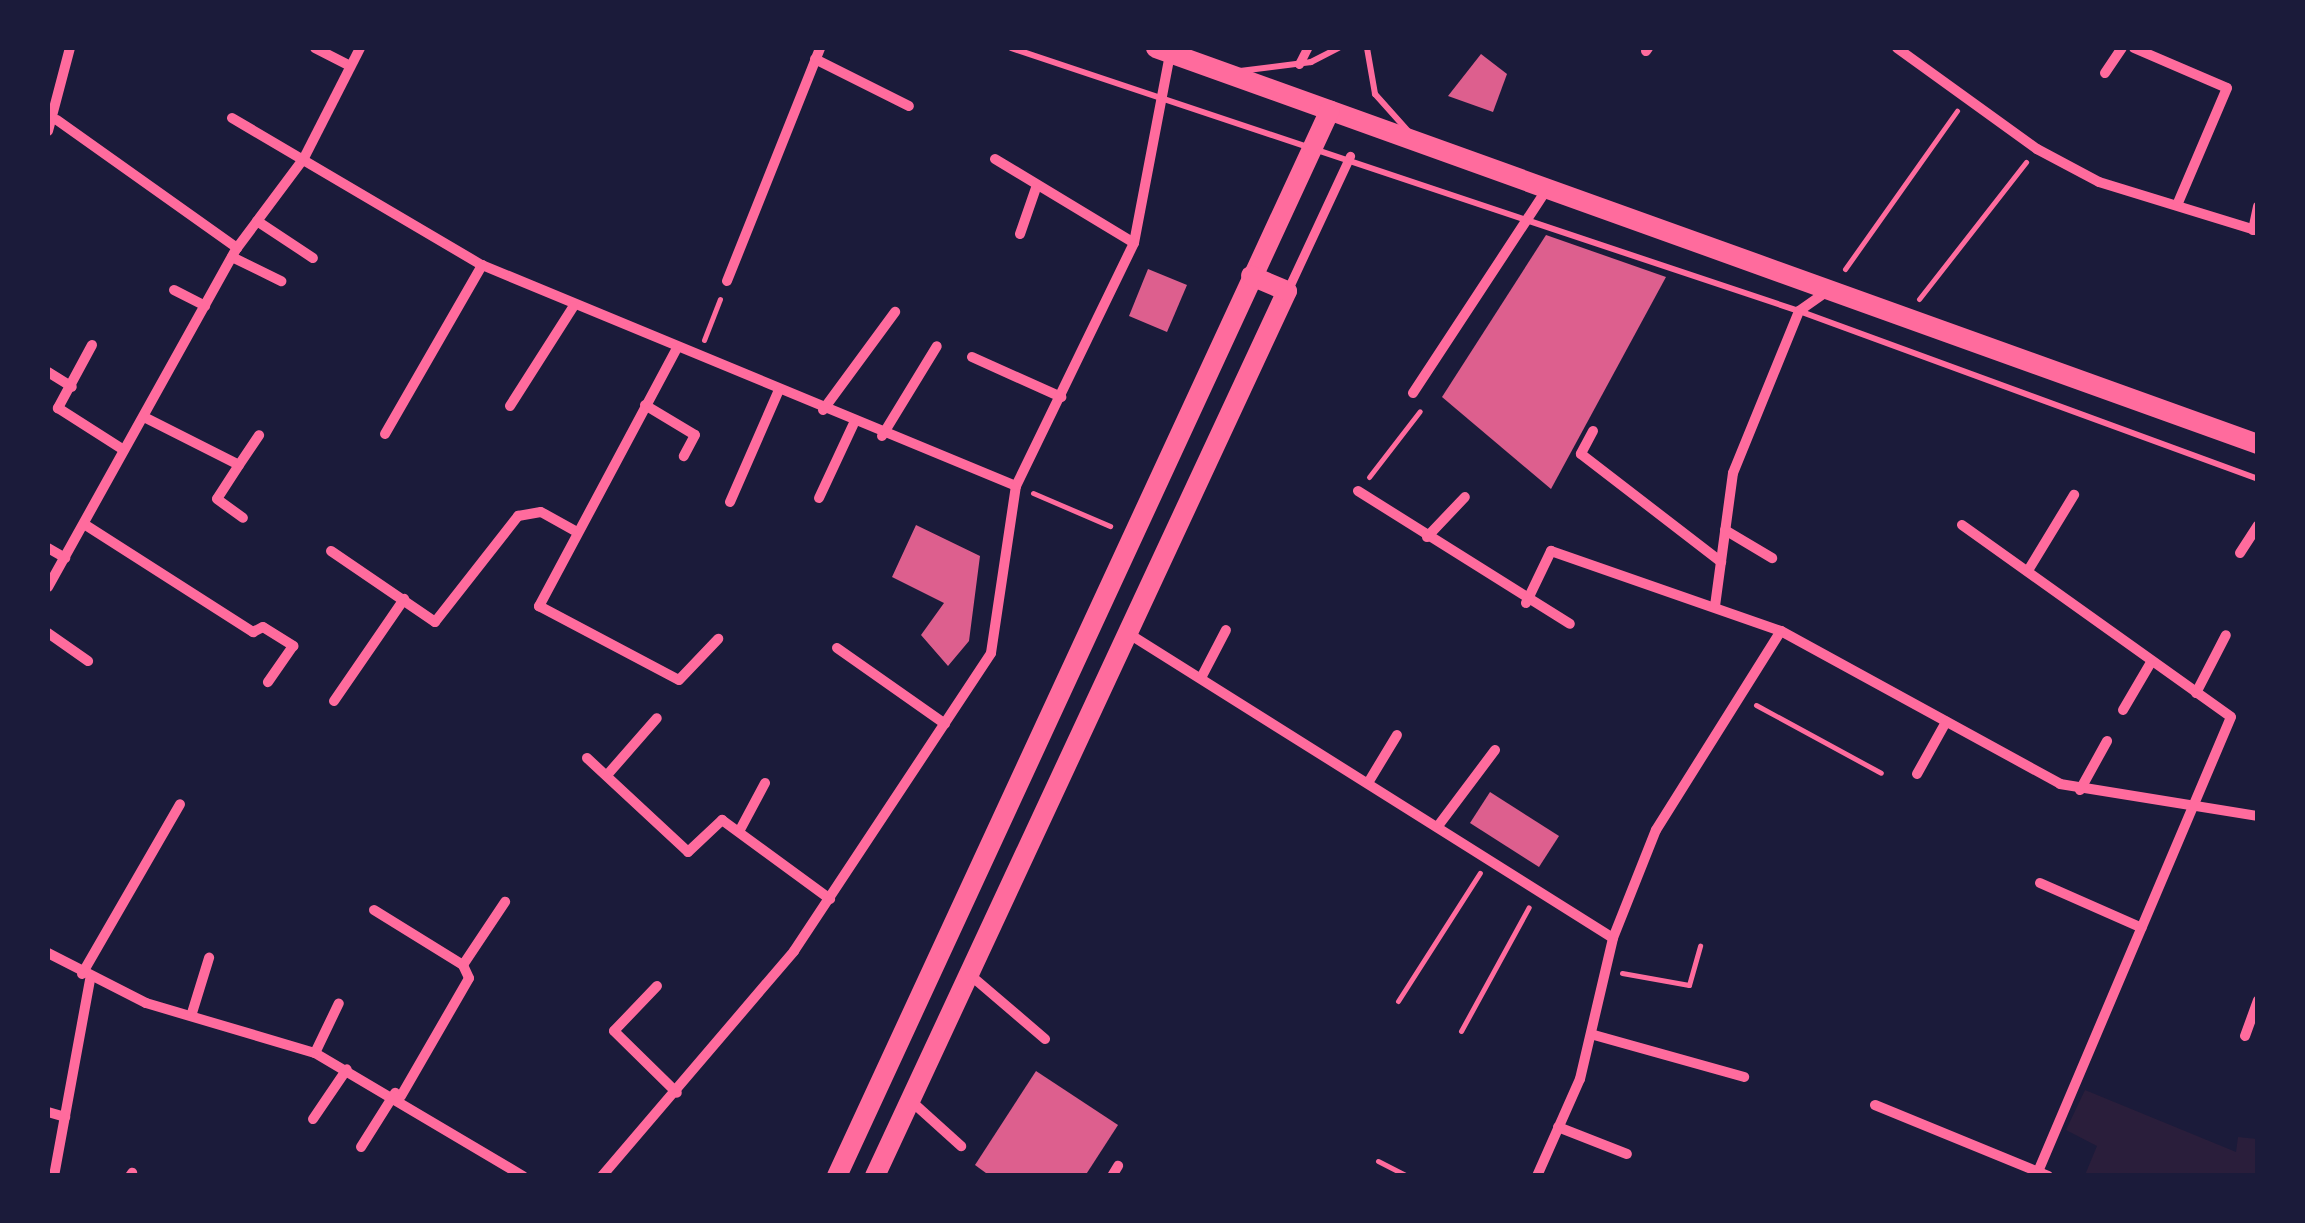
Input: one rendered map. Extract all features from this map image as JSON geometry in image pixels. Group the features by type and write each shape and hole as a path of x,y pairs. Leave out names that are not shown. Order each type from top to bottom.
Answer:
{"main road":[{"path":"1163,50 2258,444"},
{"path":"837,1176 1330,110"},
{"path":"875,1176 1287,291 1251,276"},
{"path":"967,894 986,886 998,908"}],"street":[{"path":"48,132 56,120 70,48"},
{"path":"315,48 350,66"},
{"path":"48,587 234,253 304,158 360,48"},
{"path":"1299,64 1307,48"},
{"path":"1898,48 2037,149 2100,182 2255,230 2258,207"},
{"path":"2106,73 2122,48"},
{"path":"2134,48 2227,88 2176,205"},
{"path":"602,1176 677,1093 830,900 991,653 1016,486 1134,243 1162,97 1163,50"},
{"path":"728,281 817,53 909,106"},
{"path":"232,118 482,265 572,308 698,356 882,436 1016,486"},
{"path":"56,120 234,253 281,281"},
{"path":"1287,291 1350,156"},
{"path":"995,159 1134,243"},
{"path":"1020,234 1038,186"},
{"path":"1414,393 1548,188"},
{"path":"257,221 313,258"},
{"path":"385,434 482,265"},
{"path":"174,290 205,306"},
{"path":"1715,606 1733,473 1799,312 1830,290"},
{"path":"510,406 572,308"},
{"path":"823,410 894,312"},
{"path":"92,345 58,408 124,450"},
{"path":"882,436 936,346"},
{"path":"676,348 539,606 680,680 718,639"},
{"path":"972,357 1061,396"},
{"path":"48,372 72,387"},
{"path":"730,502 778,392"},
{"path":"645,405 695,434 684,456"},
{"path":"144,417 239,465"},
{"path":"820,498 853,424"},
{"path":"1593,431 1581,454 1720,562"},
{"path":"243,518 218,499 259,435"},
{"path":"1358,491 1526,603 1570,624"},
{"path":"2028,569 2074,495"},
{"path":"1427,537 1465,497"},
{"path":"331,550 434,622 518,516 540,512 577,532"},
{"path":"84,524 253,632 263,627 294,646 268,682"},
{"path":"2240,554 2258,524"},
{"path":"1875,1105 2041,1174 2142,928 2200,805 2230,718 1962,525"},
{"path":"1725,530 1772,558"},
{"path":"48,548 65,558"},
{"path":"1526,603 1551,551 1782,631 1946,722 2080,790 2256,815 2258,802"},
{"path":"334,701 404,599"},
{"path":"1201,678 1226,630"},
{"path":"1536,1176 1594,1035 1609,971 1612,938 1656,830 1736,694 1782,631"},
{"path":"48,632 88,661"},
{"path":"1125,632 1612,938"},
{"path":"2196,693 2226,636"},
{"path":"837,648 945,724"},
{"path":"2124,710 2150,664"},
{"path":"608,774 657,718"},
{"path":"1917,774 1946,722"},
{"path":"1368,783 1397,735"},
{"path":"2080,790 2106,741"},
{"path":"1438,826 1495,750"},
{"path":"587,758 688,852 722,820 742,828 830,900"},
{"path":"742,828 765,783"},
{"path":"54,1176 86,977 180,804"},
{"path":"2040,883 2142,928"},
{"path":"462,965 506,902"},
{"path":"361,1147 398,1095 469,978 462,965 374,910"},
{"path":"48,953 86,977 316,1053 398,1095 523,1176"},
{"path":"192,1013 209,958"},
{"path":"968,973 1045,1038"},
{"path":"658,986 614,1032 677,1093"},
{"path":"2245,1036 2258,1000"},
{"path":"316,1053 339,1003"},
{"path":"1594,1035 1744,1077"},
{"path":"313,1120 347,1069"},
{"path":"910,1100 961,1146"},
{"path":"48,1112 65,1118"},
{"path":"1558,1128 1627,1154"}],"lane":[{"path":"1010,48 1527,217 2258,479"},
{"path":"1224,72 1299,64 1339,48"},
{"path":"1367,48 1375,94 1419,142"}],"path":[{"path":"1830,290 1968,96"},
{"path":"1905,317 2037,149"},
{"path":"698,356 728,281"},
{"path":"1358,491 1420,412 1414,393"},
{"path":"1016,486 1131,535"},
{"path":"1736,694 1881,773"},
{"path":"1398,1001 1490,859"},
{"path":"1461,1032 1538,890"},
{"path":"1609,971 1690,985 1700,946"},
{"path":"1378,1161 1408,1176"}],"shaded area":[{"path":"2085,1090 2236,1152 2238,1137 2257,1139 2257,1175 2085,1175 2097,1146 2066,1130"}],"building":[{"path":"1481,54 1507,74 1493,112 1448,96"},
{"path":"1546,235 1666,277 1551,489 1442,397"},
{"path":"1148,269 1187,285 1167,332 1129,316"},
{"path":"916,525 980,556 969,641 948,666 921,635 944,603 892,577"},
{"path":"1490,792 1559,836 1539,867 1470,823"},
{"path":"1036,1071 1118,1125 1085,1176 990,1176 975,1165"}]}
